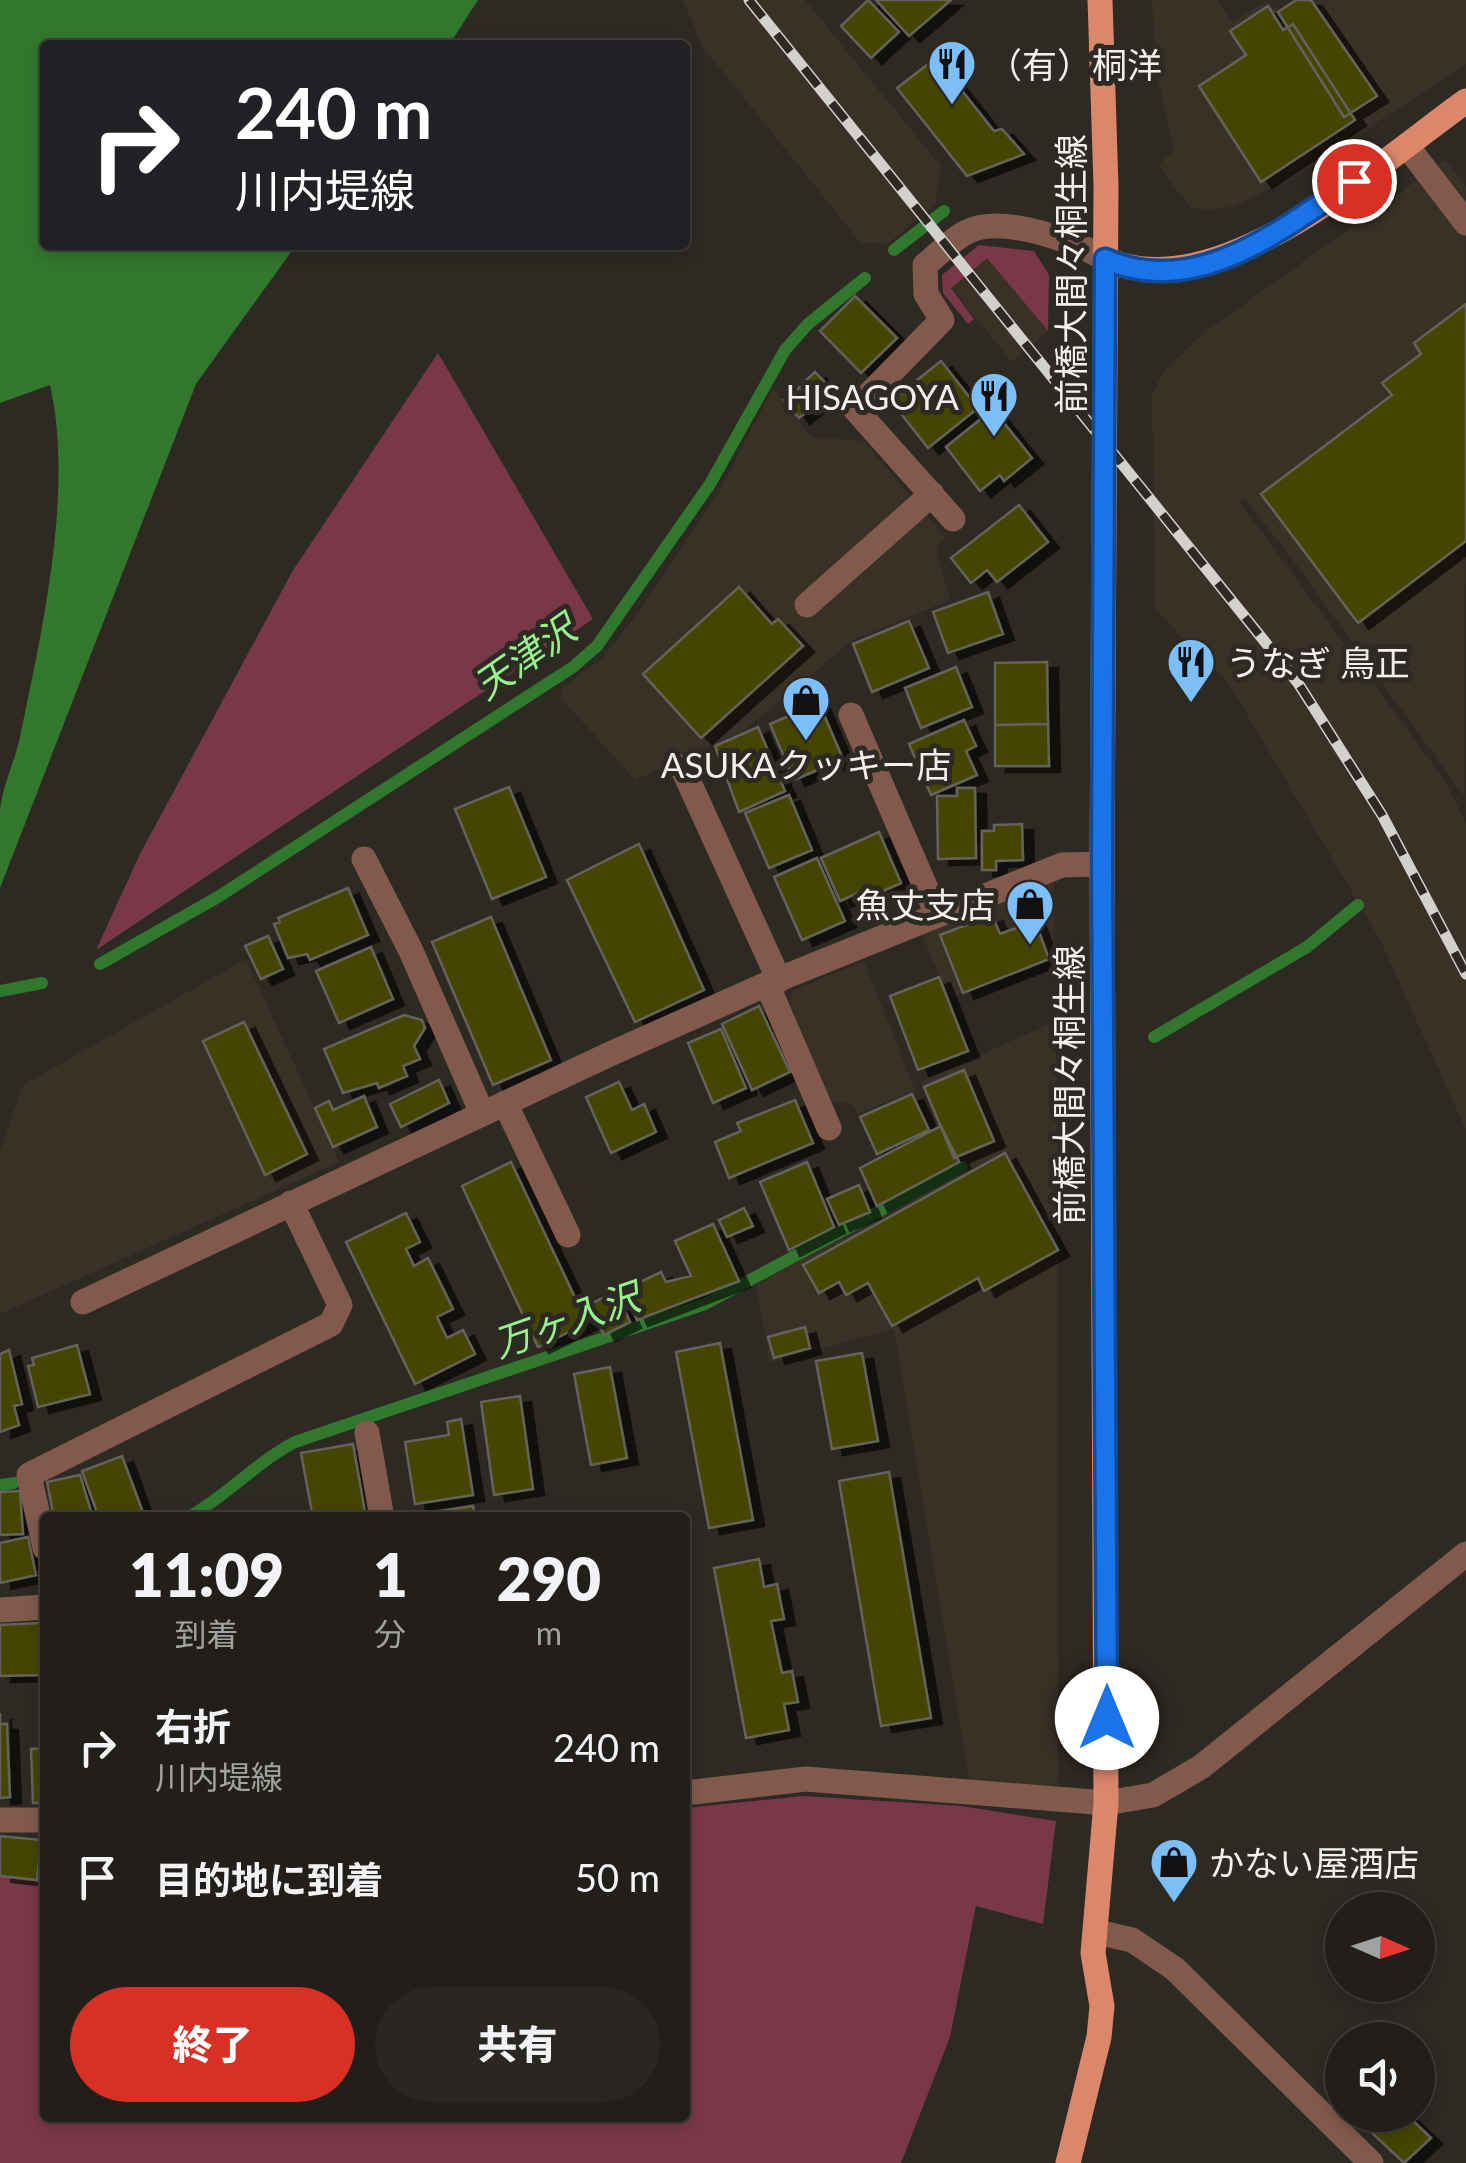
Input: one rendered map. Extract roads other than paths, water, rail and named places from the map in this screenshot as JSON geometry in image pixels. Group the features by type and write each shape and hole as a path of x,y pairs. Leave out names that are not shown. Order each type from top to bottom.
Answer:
{"main road":[{"name":"前橋大間々桐生線","path":"1068,2163 1099,2037 1102,2006 1093,1954 1106,1803 1102,864 1105,259 1100,0"},
{"path":"1105,259 1128,270 1162,272 1230,258 1253,248 1466,102"}],"street":[{"path":"1407,146 1466,223"},
{"path":"953,519 856,409 942,320 926,294 925,265 966,232 983,228 1052,235 1105,259"},
{"path":"807,605 932,494"},
{"path":"851,715 936,914"},
{"path":"682,767 773,982 828,1128"},
{"path":"364,860 494,1108 568,1235"},
{"path":"83,1302 494,1108 773,982 1062,865 1102,864"},
{"path":"40,1525 29,1475 331,1324 340,1305 291,1203"},
{"path":"366,1434 381,1512"},
{"path":"690,1791 806,1779 1106,1803 1152,1794 1201,1767 1466,1554"},
{"path":"0,1610 40,1608"},
{"path":"0,1820 40,1820"},
{"path":"1097,1932 1132,1940 1175,1969 1371,2163"}],"waterway":[{"name":"天津沢","path":"894,250 944,211"},
{"name":"天津沢","path":"100,964 218,897 573,667 597,646 710,484 785,350 808,324 865,278"},
{"name":"万ヶ入沢","path":"1154,1037 1307,947 1358,905"},
{"name":"天津沢","path":"0,991 42,983"},
{"name":"万ヶ入沢","path":"196,1512 295,1442 705,1304 962,1167"},
{"name":"万ヶ入沢","path":"0,1485 14,1483"}],"railway":[{"path":"749,0 1298,683 1382,815 1466,974"}],"place":[{"name":"（有）桐洋","path":"952,106"},
{"name":"HISAGOYA","path":"994,438"},
{"name":"うなぎ 鳥正","path":"1191,704"},
{"name":"ASUKAクッキー店","path":"806,742"},
{"name":"魚丈支店","path":"1030,946"},
{"name":"かない屋酒店","path":"1174,1904"}]}
